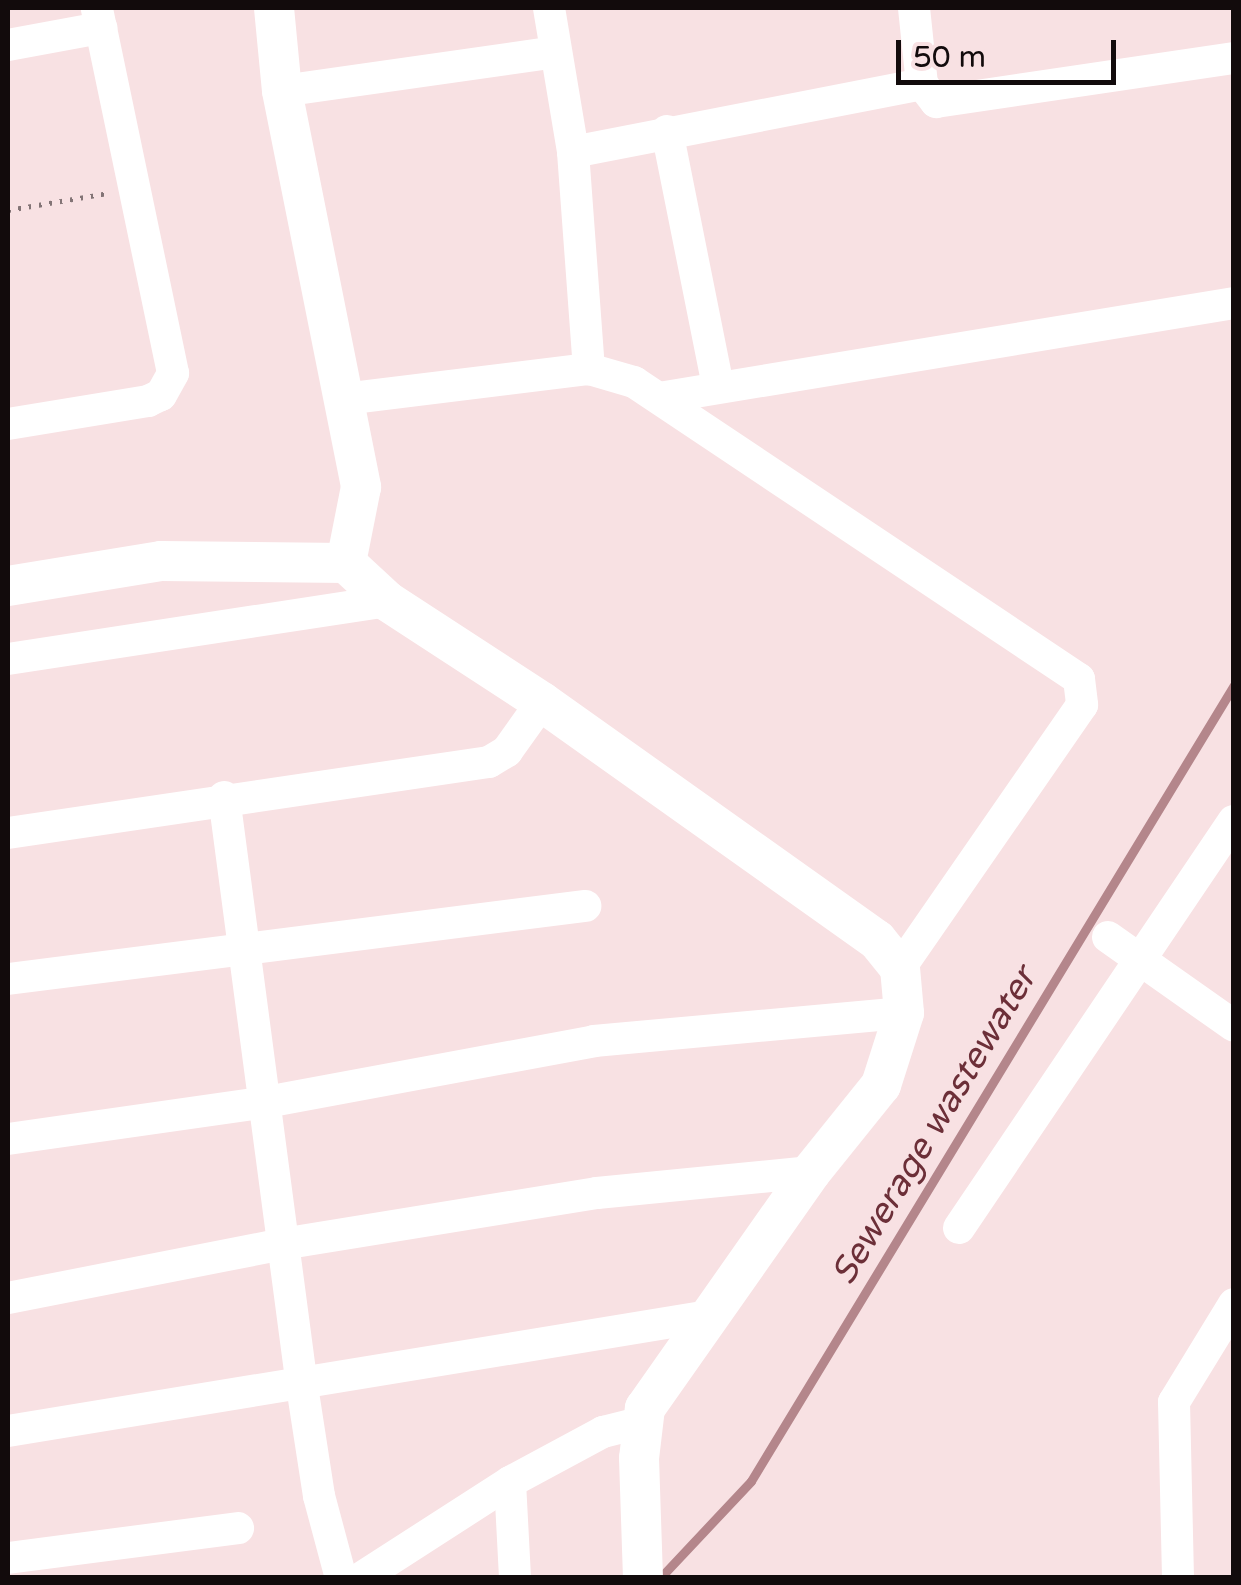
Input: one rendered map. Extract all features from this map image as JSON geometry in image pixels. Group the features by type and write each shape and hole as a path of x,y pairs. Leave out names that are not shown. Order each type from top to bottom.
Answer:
{"street":[{"path":"274,8 282,91 361,487 346,563"},
{"path":"549,8 573,152 589,369"},
{"path":"914,8 922,84 936,102 1234,58"},
{"path":"8,45 99,18 173,373 169,386 148,401 8,424"},
{"path":"282,91 555,52"},
{"path":"573,152 922,84"},
{"path":"667,131 718,386"},
{"path":"659,398 1234,304"},
{"path":"344,399 589,369 634,382 1079,678 1082,704 900,968"},
{"path":"8,586 162,561 346,563 386,601 542,702 878,940 900,968 904,1013 881,1085 811,1172 640,1422 644,1578"},
{"path":"8,659 386,601"},
{"path":"8,833 224,797 490,762 507,751 542,702"},
{"path":"224,797 261,1103 318,1496 341,1578"},
{"path":"960,1228 1234,821"},
{"path":"8,979 245,954 585,906"},
{"path":"1108,937 1234,1026"},
{"path":"8,1139 261,1103 594,1041 904,1013"},
{"path":"8,1298 282,1244 597,1192 811,1172"},
{"path":"1178,1578 1174,1402 1234,1304"},
{"path":"8,1431 302,1386 715,1314"},
{"path":"360,1578 510,1482 603,1432 640,1422"},
{"path":"510,1482 516,1578"},
{"path":"8,1558 238,1528"}],"path":[{"path":"8,210 137,188"}],"waterway":[{"name":"Sewerage wastewater","path":"660,1578 751,1481 1234,685"}]}
